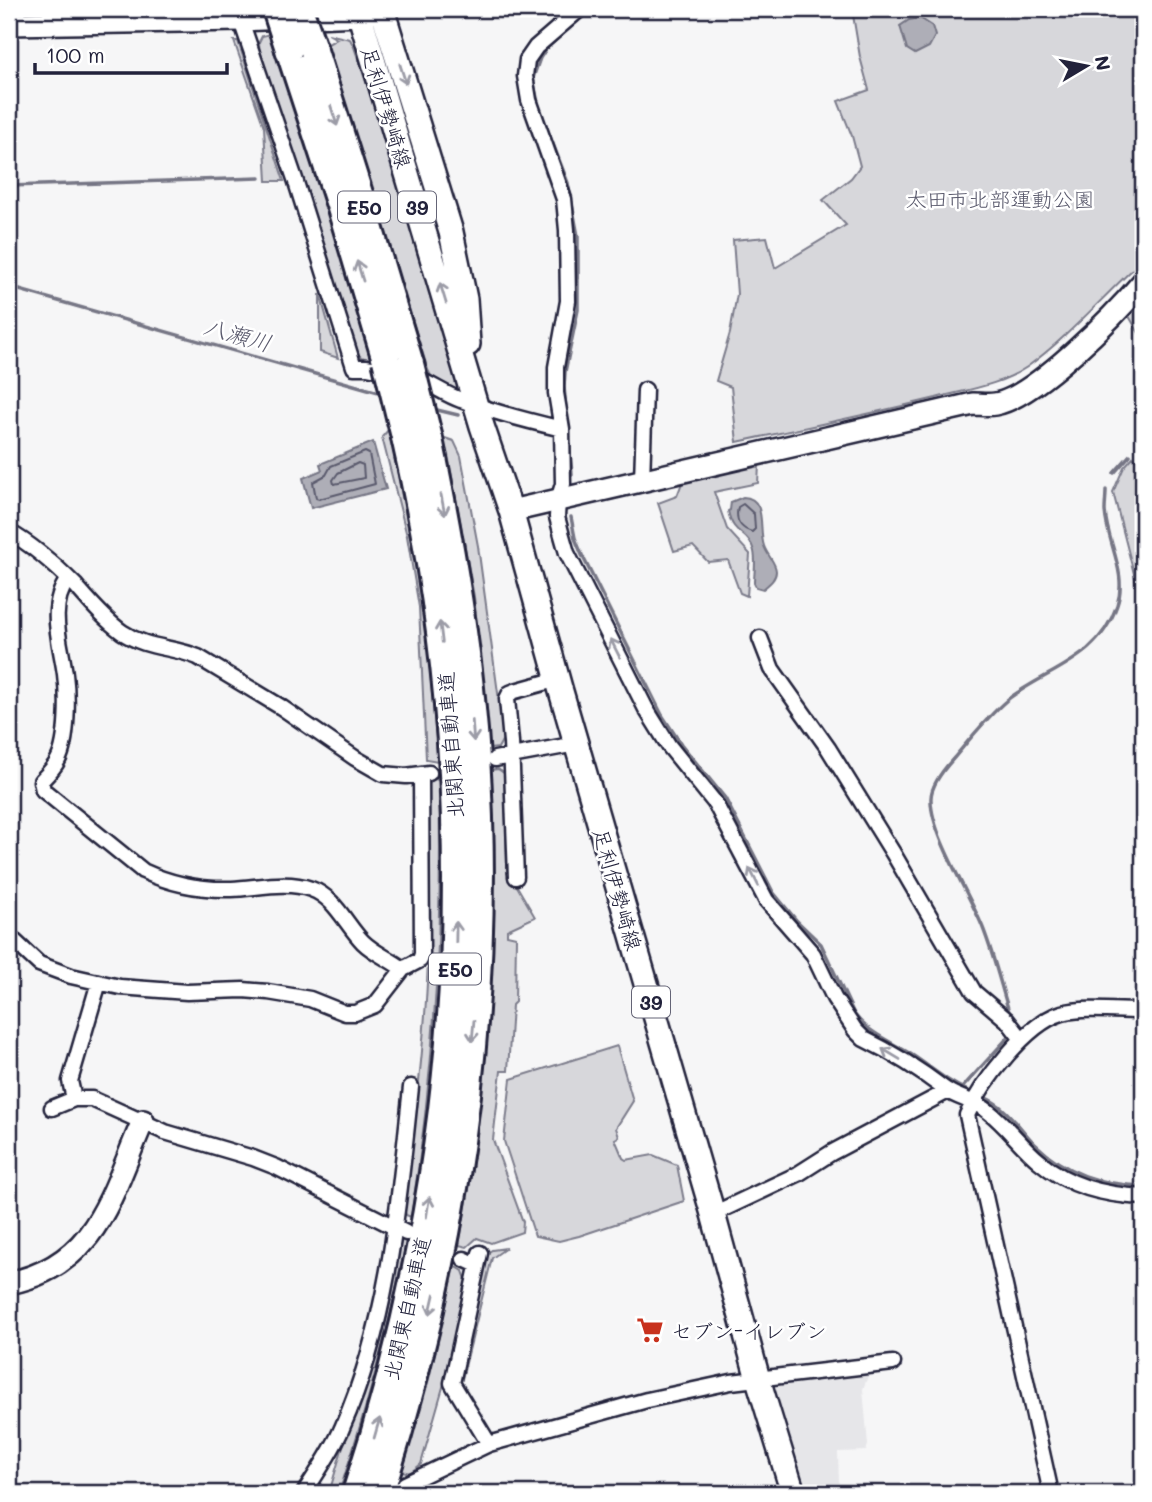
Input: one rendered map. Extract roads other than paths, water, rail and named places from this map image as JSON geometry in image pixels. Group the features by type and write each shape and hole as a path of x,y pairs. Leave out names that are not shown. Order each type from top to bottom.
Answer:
{"highway":[{"name":"北関東自動車道","path":"276,9 301,50"},
{"name":"北関東自動車道","path":"299,9 301,50 341,208 398,362 453,561 470,690 479,819 478,961 467,1090 447,1233 419,1361 380,1493"},
{"name":"北関東自動車道","path":"356,1493 397,1355 422,1243 446,1089 456,962 456,821 448,694 417,438"}],"main road":[{"name":"足利伊勢崎線","path":"384,9 459,263 465,299 470,374 477,406"},
{"name":"足利伊勢崎線","path":"359,12 511,511 758,1379 793,1493"}],"street":[{"path":"9,24 384,9"},
{"path":"580,9 536,47 527,61 525,76 529,100 558,181 566,213 569,285 565,325 556,367 556,393 562,429 563,484 557,517 567,554 646,709 669,746 715,803 766,900 813,954 834,998 855,1030 864,1039 936,1080 948,1091 991,1112 1038,1161 1062,1177 1089,1190 1105,1194 1143,1197"},
{"path":"239,15 354,367 367,367 426,381 457,399 562,429"},
{"path":"511,511 973,404 996,404 1010,398 1064,362 1143,282"},
{"path":"642,480 645,390"},
{"path":"9,532 20,538 68,579 125,634 151,646 198,657 281,707 383,774 425,774 421,960 403,969 375,1005 355,1013 338,1012 310,999 268,992 187,992 120,987 71,976 39,964 9,936"},
{"path":"68,579 61,596 56,631 66,690 62,747 59,759 41,781 43,790 143,871 157,877 174,883 212,889 283,885 310,888 321,893 364,943 403,969"},
{"path":"760,638 772,669 828,748 974,992 1007,1020 1021,1038"},
{"path":"516,877 508,696 515,691 558,679"},
{"path":"495,759 576,744"},
{"path":"74,1099 70,1081 99,982"},
{"path":"1051,1493 967,1115 973,1102 1021,1038 1051,1017 1065,1012 1143,1011"},
{"path":"304,1493 328,1457 349,1411 383,1297 400,1229 411,1087"},
{"path":"713,1214 798,1174 831,1153 948,1091"},
{"path":"52,1108 74,1099 92,1099 190,1141 276,1167 400,1229"},
{"path":"9,1283 49,1271 70,1256 94,1230 143,1121"},
{"path":"473,1259 453,1383 489,1444"},
{"path":"405,1484 489,1444 647,1400 730,1382 893,1363"}],"water":[{"path":"920,18 932,26 935,36 929,47 915,54 907,49 900,26 909,20"},
{"path":"373,442 386,489 311,508 303,478 322,470 320,464"},
{"path":"743,497 751,499 759,509 764,546 776,568 773,579 763,589 756,587 754,583 753,548 733,525 728,511 731,502"}],"waterway":[{"path":"9,11 117,9"},
{"path":"572,474 564,387 578,310 578,236 568,183 539,108 533,78 546,49 590,9"},
{"path":"9,186 260,178"},
{"name":"八瀬川","path":"9,287 382,393"},
{"name":"八瀬川","path":"433,409 458,415"},
{"path":"1138,444 1143,438"},
{"path":"1114,473 1130,455"},
{"path":"1010,1015 983,928 937,830 931,795 946,768 979,728 1007,700 1071,662 1098,639 1109,624 1117,605 1120,581 1105,511 1106,490"},
{"path":"571,517 582,555 662,715 681,744 725,798 773,892 821,944 854,1014 874,1032 949,1081 973,1093"},
{"path":"962,1088 1013,1032"},
{"path":"983,1097 1006,1111 1035,1144 1059,1163 1099,1180 1143,1186"}],"place":[{"name":"セブン-イレブン","path":"650,1330"}],"park label":[{"name":"太田市北部運動公園","path":"1000,198"}]}
